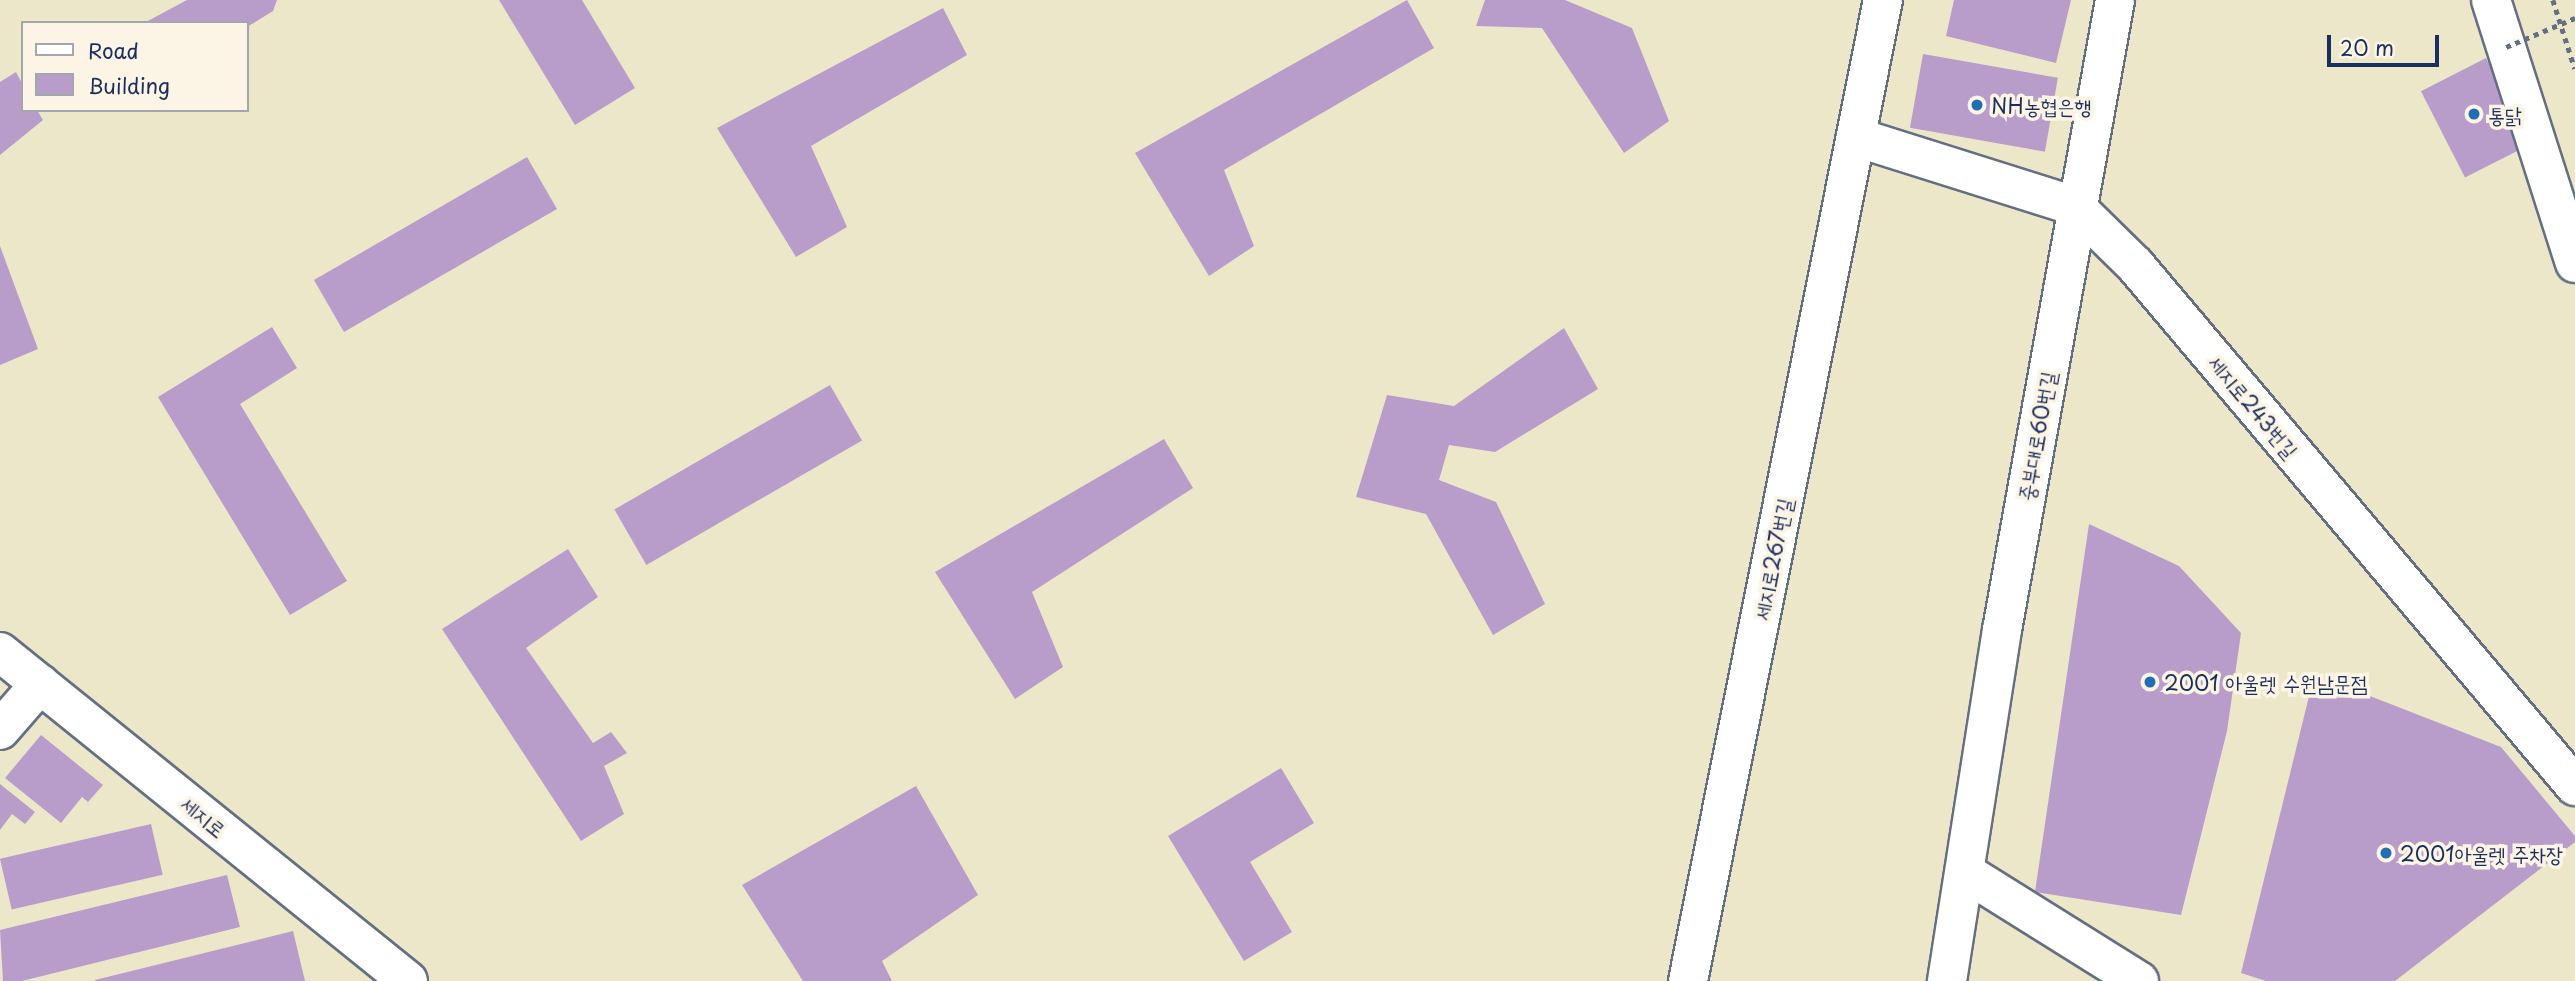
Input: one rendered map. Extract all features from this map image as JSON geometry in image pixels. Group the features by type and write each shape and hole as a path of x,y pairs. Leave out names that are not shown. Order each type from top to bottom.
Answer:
{"street":[{"name":"세지로267번길","path":"1688,981 1883,0"},
{"name":"중부대로60번길","path":"1947,981 2002,630 2075,206 2115,0"},
{"path":"2491,0 2575,263"},
{"name":"세지로243번길","path":"1856,137 2075,206 2134,265 2575,786"},
{"name":"세지로","path":"0,652 408,981"},
{"path":"0,730 40,684"},
{"path":"1966,873 2139,981"}],"path":[{"path":"2553,0 2575,69"},
{"path":"2506,47 2575,18"}],"building":[{"path":"187,0 277,0 273,11 248,26 248,21 148,21"},
{"path":"499,0 582,0 635,88 575,125"},
{"path":"1407,0 1434,48 1224,170 1254,246 1209,276 1135,153"},
{"path":"1485,0 1565,0 1632,28 1669,121 1624,153 1542,28 1476,26"},
{"path":"1954,0 2071,0 2056,63 1946,36"},
{"path":"943,8 967,55 811,146 847,227 796,257 717,128"},
{"path":"1923,54 2058,78 2045,152 1910,128"},
{"name":"통닭","path":"2486,58 2530,144 2465,178 2421,91"},
{"path":"16,72 21,81 21,112 38,112 43,120 0,155 0,82"},
{"path":"527,157 557,209 344,332 314,280"},
{"path":"0,246 38,349 0,365"},
{"path":"272,327 297,368 240,404 347,581 290,615 158,397"},
{"path":"1564,328 1598,389 1495,452 1449,445 1439,480 1496,502 1545,604 1493,635 1426,514 1356,497 1387,395 1454,406"},
{"path":"830,385 862,440 646,565 614,510"},
{"path":"1164,439 1193,488 1032,592 1063,667 1015,699 935,572"},
{"name":"2001 아울렛 수원남문점","path":"2089,524 2179,566 2241,633 2227,731 2181,915 2035,892"},
{"path":"568,549 598,597 526,648 593,743 611,732 627,753 604,766 624,814 581,841 442,629"},
{"path":"2313,680 2339,684 2501,747 2575,836 2575,842 2395,981 2266,981 2241,973"},
{"path":"41,735 103,785 88,802 82,797 61,823 5,778"},
{"path":"1281,768 1314,823 1250,862 1292,932 1244,961 1168,836"},
{"path":"0,784 35,812 25,824 12,814 0,830"},
{"path":"916,786 978,895 882,961 892,981 803,981 742,885"},
{"path":"151,824 163,875 12,910 0,859"},
{"path":"227,875 240,927 22,981 3,981 0,930"},
{"path":"293,931 305,981 95,981 95,980"}],"place":[{"name":"NH농협은행","path":"1977,105"},
{"name":"통닭","path":"2474,114"},
{"name":"2001 아울렛 수원남문점","path":"2150,682"},
{"name":"2001아울렛 주차장","path":"2386,853"}]}
